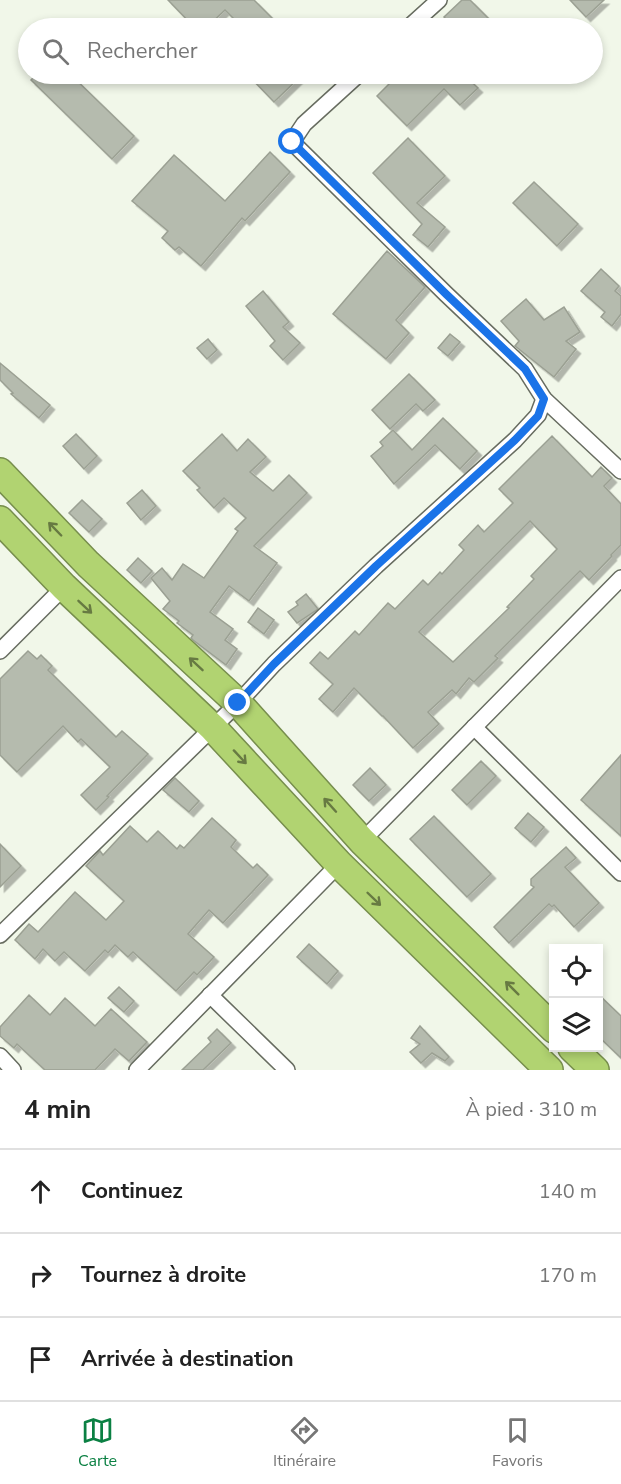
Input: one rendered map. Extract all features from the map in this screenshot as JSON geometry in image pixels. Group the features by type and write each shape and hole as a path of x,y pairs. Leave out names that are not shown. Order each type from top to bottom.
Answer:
{"highway":[{"path":"0,472 88,564 238,703 362,841 549,1024"},
{"path":"0,520 64,587 213,728 339,864 549,1070"},
{"path":"577,1052 595,1070"}],"street":[{"path":"419,18 439,0"},
{"path":"348,84 304,124 292,142 525,369 544,399 621,471"},
{"path":"0,935 213,728 274,664 376,566 515,440 538,416 544,399"},
{"path":"362,841 621,578"},
{"path":"0,651 64,587"},
{"path":"474,727 621,873"},
{"path":"137,1070 339,864"},
{"path":"210,995 287,1070"},
{"path":"0,1056 14,1070"}],"building":[{"path":"168,0 254,0 272,18 233,18 225,10 217,18 185,18"},
{"path":"462,0 470,0 488,18 445,18"},
{"path":"570,0 604,0 586,17"},
{"path":"35,84 80,84 134,136 112,159"},
{"path":"257,84 293,84 274,102"},
{"path":"389,84 474,84 478,88 460,105 444,89 407,126 377,96"},
{"path":"408,138 445,176 417,203 445,227 428,247 413,235 422,224 373,173"},
{"path":"270,152 290,172 245,221 242,218 201,266 179,247 175,250 162,238 168,231 132,201 174,155 225,201"},
{"path":"534,182 578,224 557,246 513,203"},
{"path":"387,251 425,287 396,320 409,333 386,359 333,314"},
{"path":"601,269 619,286 615,291 621,296 621,314 612,326 601,317 605,312 581,291"},
{"path":"263,291 289,322 283,327 300,343 283,360 270,346 275,341 246,306"},
{"path":"526,299 544,320 564,307 580,332 566,341 576,349 554,377 515,346 519,341 501,321"},
{"path":"450,334 460,342 448,356 438,348"},
{"path":"208,339 217,350 207,359 197,348"},
{"path":"0,363 50,405 39,418 11,394 13,393 0,380"},
{"path":"409,374 435,400 423,411 416,404 390,429 372,410"},
{"path":"443,418 477,451 460,469 435,445 394,484 371,456 383,446 380,442 393,430 412,450"},
{"path":"76,434 97,456 84,469 63,446"},
{"path":"222,434 237,451 248,439 266,457 250,472 273,491 289,475 307,493 254,546 277,563 249,601 229,586 210,612 233,629 225,640 237,649 226,665 193,640 191,638 193,635 163,609 170,601 151,578 162,568 172,580 183,564 204,578 238,531 235,529 246,518 224,498 214,508 197,490 200,488 183,471"},
{"path":"552,436 592,477 601,467 612,478 604,486 621,504 621,545 589,580 580,571 495,656 498,658 474,682 469,678 456,694 452,690 428,712 439,724 413,748 354,688 333,712 319,699 333,684 310,663 320,652 328,659 355,631 359,635 388,603 395,609 423,580 428,585 440,572 442,574 464,550 459,545 478,525 484,532 513,503 499,489","holes":["530,521 557,549 531,576 534,579 507,607 509,608 453,662 419,632"]},
{"path":"142,490 156,506 141,520 127,503"},
{"path":"82,500 102,519 89,532 69,513"},
{"path":"138,558 152,571 141,583 127,570"},
{"path":"306,594 318,609 297,623 288,612 298,605 296,602"},
{"path":"258,608 274,620 264,634 248,622"},
{"path":"28,651 37,659 41,655 52,666 48,670 116,737 122,731 148,754 96,810 81,795 110,767 81,739 78,742 63,726 17,772 0,755 0,679"},
{"path":"621,755 621,836 581,800"},
{"path":"481,761 496,776 467,805 452,790"},
{"path":"370,768 386,785 369,801 353,785"},
{"path":"175,778 199,801 189,812 163,790"},
{"path":"528,813 544,827 531,842 515,828"},
{"path":"434,816 491,874 467,897 410,839"},
{"path":"212,818 236,840 231,847 253,868 257,864 268,875 223,923 209,910 188,934 214,957 197,975 194,972 176,991 133,952 128,957 115,945 108,953 105,950 85,971 64,952 55,961 43,949 35,959 15,940 29,924 38,932 75,892 106,920 124,901 86,866 100,851 103,855 130,826 147,842 158,831 177,849 180,845 184,848"},
{"path":"0,844 21,866 0,887"},
{"path":"566,847 576,858 565,867 599,903 574,927 554,905 552,907 549,904 509,943 494,927 534,887 531,885 531,879"},
{"path":"309,944 338,971 327,984 297,957"},
{"path":"119,987 134,1001 124,1012 108,998"},
{"path":"29,995 50,1015 65,998 95,1026 111,1009 147,1042 129,1061 115,1049 95,1070 45,1070 17,1044 14,1048 0,1036 0,1027"},
{"path":"603,999 621,1016 621,1058 603,1041"},
{"path":"420,1026 449,1057 445,1061 432,1053 421,1063 410,1052 420,1044 411,1038"},
{"path":"217,1029 231,1043 203,1070 182,1070 211,1042 208,1038"}],"route":[{"path":"238,703 274,664 376,566 515,440 538,416 544,399 525,369 292,142"}]}
